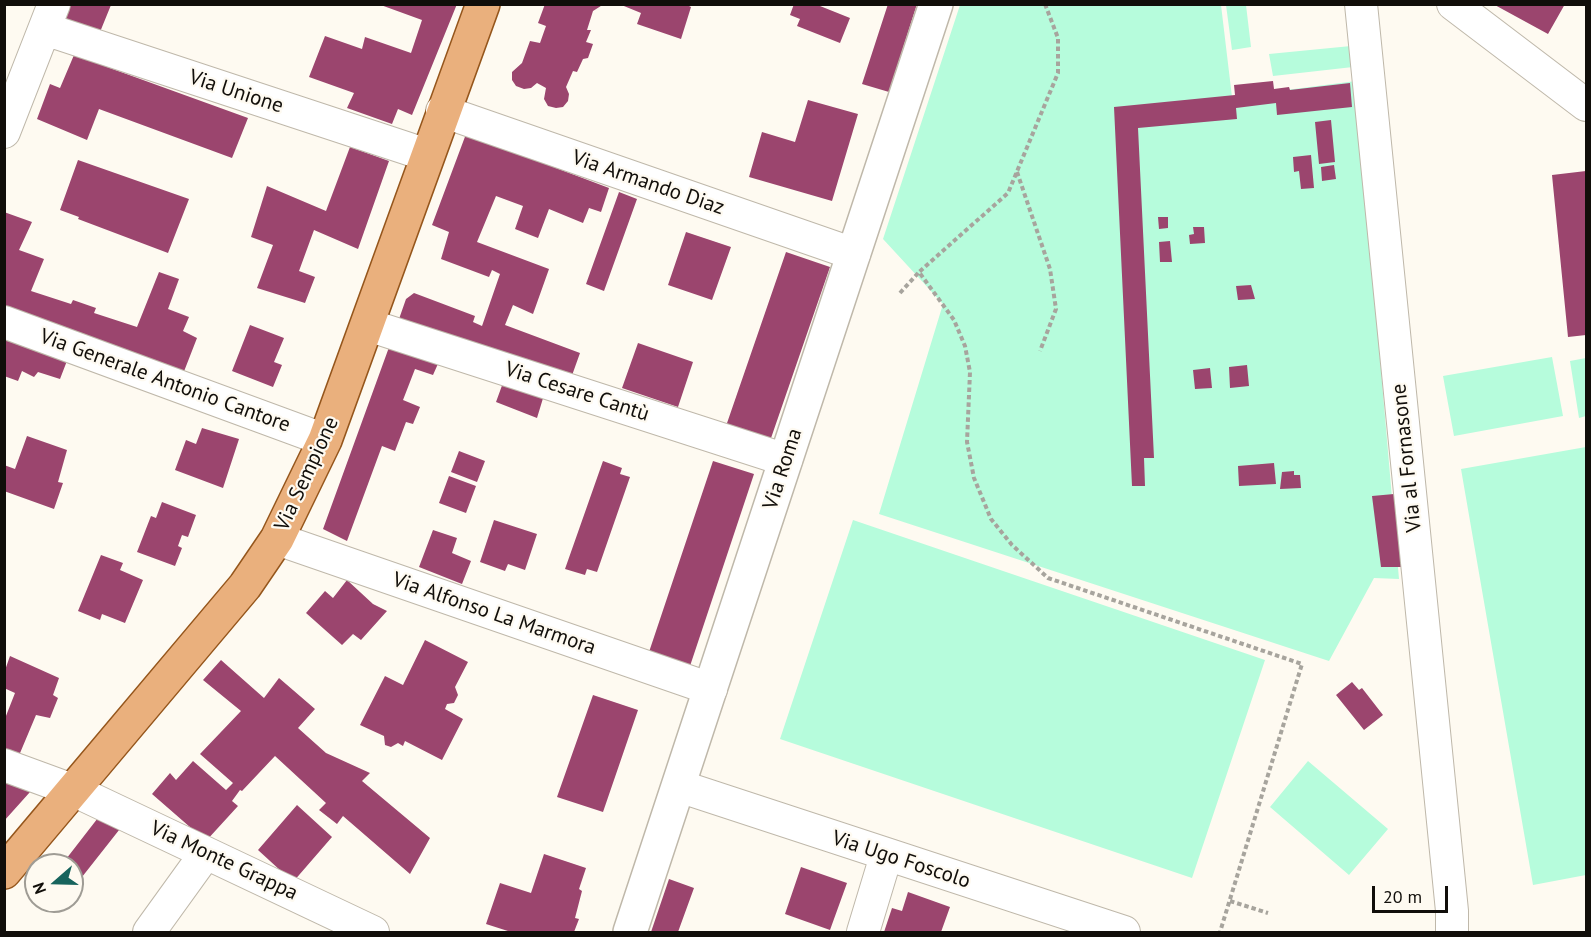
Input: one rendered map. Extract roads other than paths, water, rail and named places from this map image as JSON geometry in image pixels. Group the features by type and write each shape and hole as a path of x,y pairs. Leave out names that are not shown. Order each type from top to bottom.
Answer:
{"main road":[{"name":"Via Sempione","path":"4,872 75,791 245,586 277,539 325,440 368,325 442,111 483,4"}],"street":[{"name":"Via Roma","path":"630,933 936,4"},
{"name":"Via al Fornasone","path":"1361,4 1454,926"},
{"path":"1453,4 1587,105"},
{"path":"4,132 50,17"},
{"name":"Via Unione","path":"50,17 427,155"},
{"name":"Via Armando Diaz","path":"442,111 854,254"},
{"name":"Via Generale Antonio Cantore","path":"4,322 325,440"},
{"name":"Via Cesare Cantù","path":"368,325 786,460"},
{"name":"Via Alfonso La Marmora","path":"277,539 711,689"},
{"name":"Via Monte Grappa","path":"4,765 75,791 206,853 356,929"},
{"name":"Via Ugo Foscolo","path":"679,786 1124,933"},
{"path":"149,933 206,853"},
{"path":"863,933 886,856"}]}
